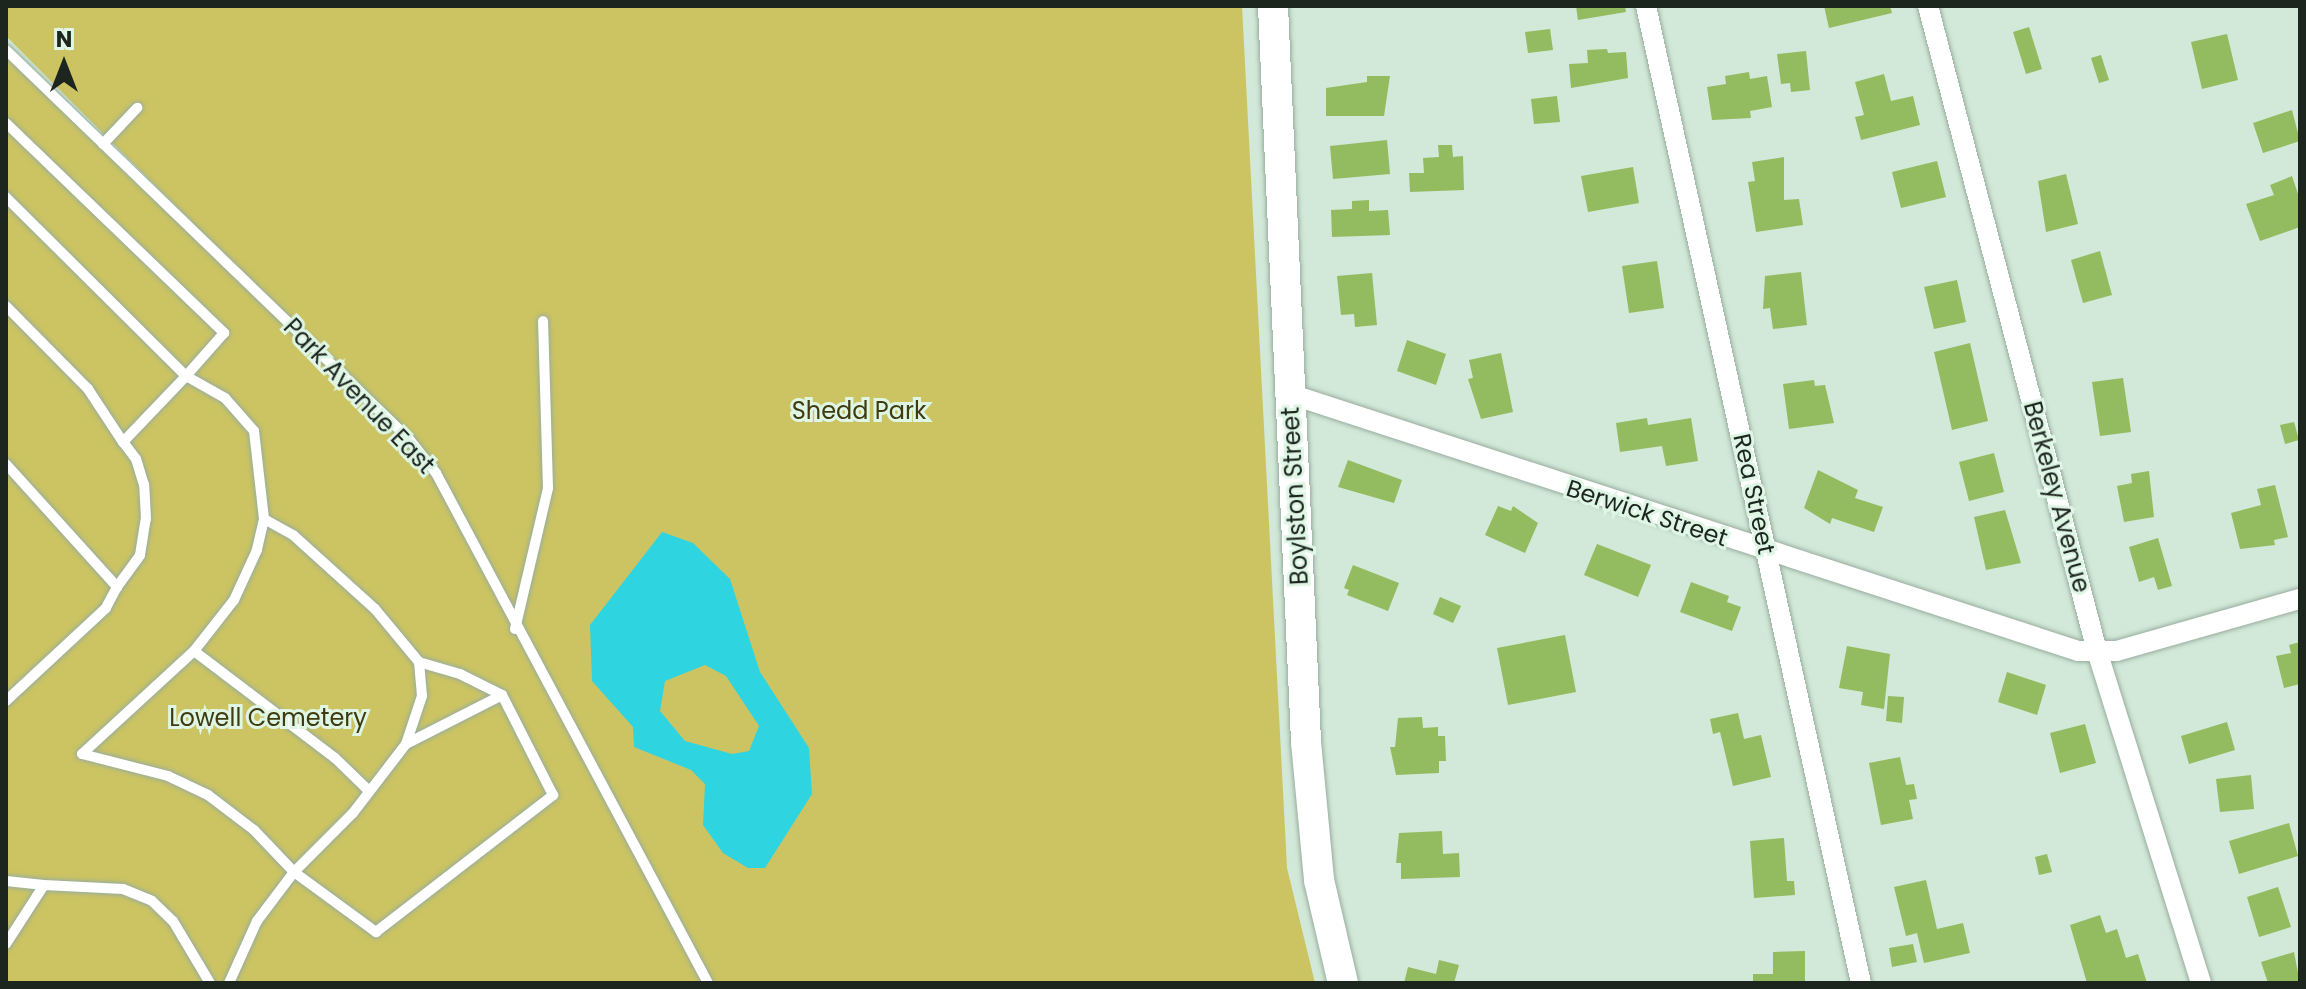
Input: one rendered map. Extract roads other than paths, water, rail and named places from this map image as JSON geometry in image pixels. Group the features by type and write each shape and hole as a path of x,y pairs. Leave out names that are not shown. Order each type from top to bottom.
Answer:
{"main road":[{"name":"Boylston Street","path":"1273,6 1306,742 1319,880 1343,983"}],"street":[{"name":"Rea Street","path":"1646,6 1861,983"},
{"name":"Berkeley Avenue","path":"1928,6 2097,651 2201,983"},
{"name":"Berwick Street","path":"1290,394 1767,553 2078,651 2117,651 2300,599"}],"lane":[{"name":"Park Avenue East","path":"6,50 409,439 459,514 515,629 708,983"},
{"path":"103,144 137,108"},
{"path":"6,123 224,333 123,442"},
{"path":"6,197 186,376 225,398 254,431 264,519 234,600 194,651 82,754 168,776 208,795 254,830 294,872 376,932 553,795 502,695 460,674 419,662 375,609 293,535 264,519"},
{"path":"6,306 88,389 136,459 144,485 146,519 140,555 106,608 6,701"},
{"path":"515,629 548,488 543,321"},
{"path":"6,464 117,587"},
{"path":"194,651 335,758 369,791"},
{"path":"229,983 257,921 294,872 369,791 406,744 422,696 419,662"},
{"path":"406,744 502,695"},
{"path":"6,881 123,889 152,901 173,921 210,983"},
{"path":"6,944 44,885"}],"water":[{"path":"662,532 693,543 730,579 760,672 809,748 812,794 765,868 748,868 723,853 703,825 705,784 691,770 634,747 633,727 592,681 590,625","holes":["705,665 726,676 759,726 749,751 732,754 685,741 660,711 665,681"]}],"park label":[{"name":"Shedd Park","path":"859,411"},
{"name":"Lowell Cemetery","path":"268,718"}]}
